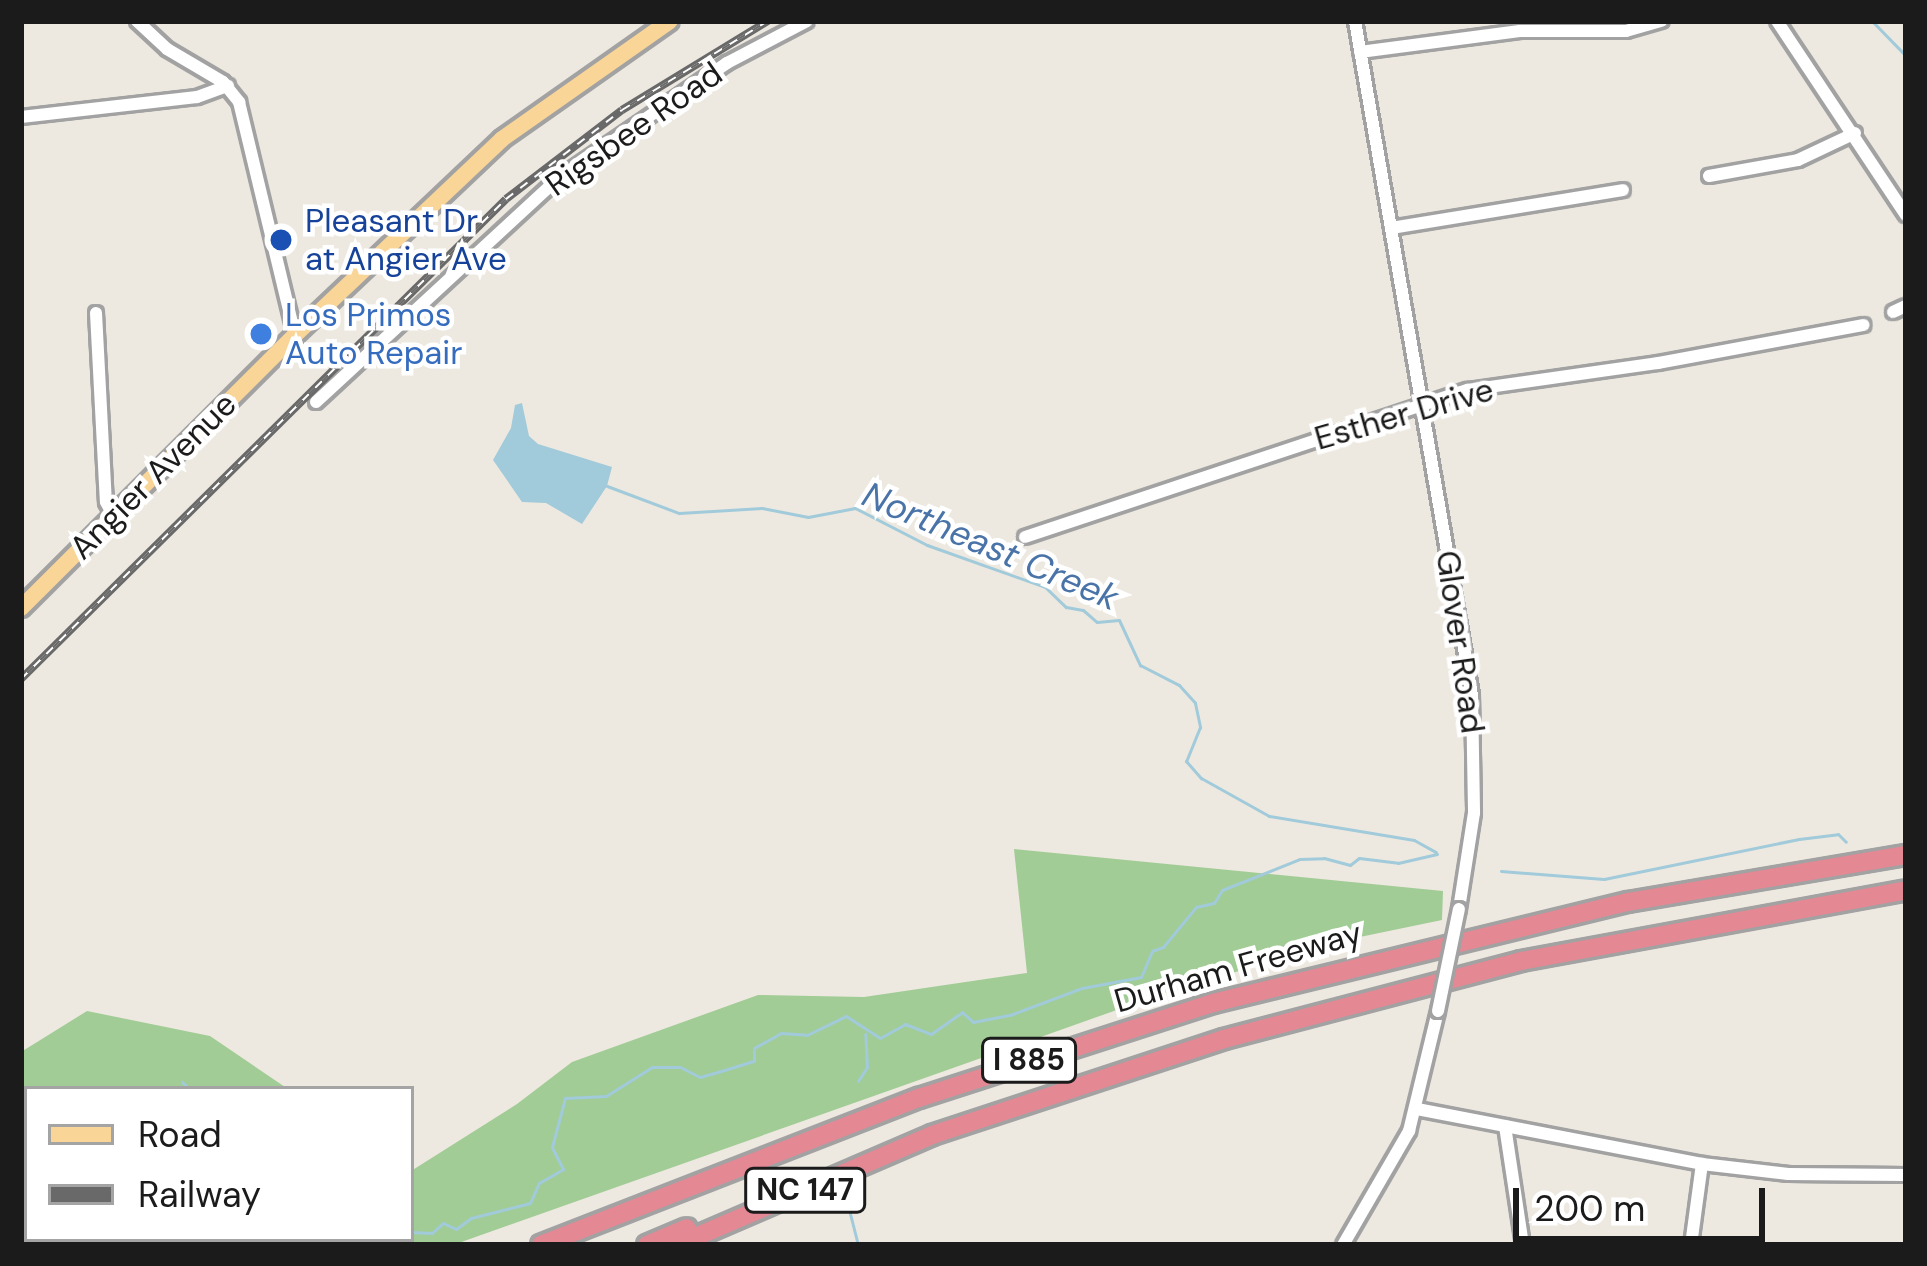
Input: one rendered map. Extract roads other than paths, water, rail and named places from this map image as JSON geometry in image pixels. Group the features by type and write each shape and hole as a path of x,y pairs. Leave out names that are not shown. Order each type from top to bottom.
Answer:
{"highway":[{"name":"Durham Freeway","path":"545,1243 919,1098 1232,997 1628,902 1906,855"},
{"name":"Durham Freeway","path":"677,1245 932,1135 1151,1061 1388,993 1597,945 1906,890"},
{"name":"I 885","path":"647,1245 932,1135"}],"main road":[{"name":"Angier Avenue","path":"21,608 295,335 521,123 670,21"}],"street":[{"path":"137,21 167,49 228,86 248,125 295,335"},
{"name":"Rigsbee Road","path":"316,403 585,158 727,63 807,21"},
{"name":"Glover Road","path":"1343,1245 1389,1172 1418,1109 1474,812 1474,718 1355,21"},
{"path":"1360,52 1556,25 1626,31 1662,21"},
{"path":"1777,21 1906,215"},
{"path":"21,117 197,97 228,86"},
{"path":"1709,176 1798,160 1855,133"},
{"path":"1391,228 1623,190"},
{"path":"96,313 106,502 113,515"},
{"name":"Esther Drive","path":"1025,537 1468,390 1864,325"},
{"path":"1418,1109 1702,1164 1789,1174 1906,1175"},
{"path":"1505,1126 1522,1245"},
{"path":"1691,1245 1702,1164"}],"water":[{"path":"522,403 529,436 538,444 612,467 607,486 582,524 546,503 522,502 493,460 511,428 515,405"}],"waterway":[{"path":"1872,21 1906,56"},
{"name":"Northeast Creek","path":"607,486 679,513 762,508 808,517 855,508 927,545 1045,587 1066,607 1083,610 1097,622 1119,620 1140,665 1179,685 1195,703 1200,727 1186,761 1201,778 1269,816 1414,840 1436,852"},
{"name":"Northeast Creek","path":"1501,871 1604,879 1799,839 1838,834 1846,842"},
{"path":"414,1232 432,1233 443,1223 456,1229 471,1218 530,1203 539,1183 563,1169 552,1147 565,1098 606,1096 652,1067 680,1067 700,1077 721,1071 754,1061 754,1048 781,1033 807,1035 846,1016 880,1038 905,1024 931,1034 962,1012 973,1022 1010,1015 1082,988 1141,977 1152,951 1163,947 1196,907 1214,903 1222,890 1300,859 1324,858 1350,865 1359,858 1398,863 1437,854"},
{"path":"858,1081 867,1067 865,1034"},
{"path":"182,1082 186,1086"},
{"path":"845,1194 858,1245"}],"railway":[{"path":"21,679 506,199 622,110 768,21"}],"place":[{"name":"Pleasant Dr at Angier Ave","path":"281,240"},
{"name":"Los Primos Auto Repair","path":"261,334"}]}
